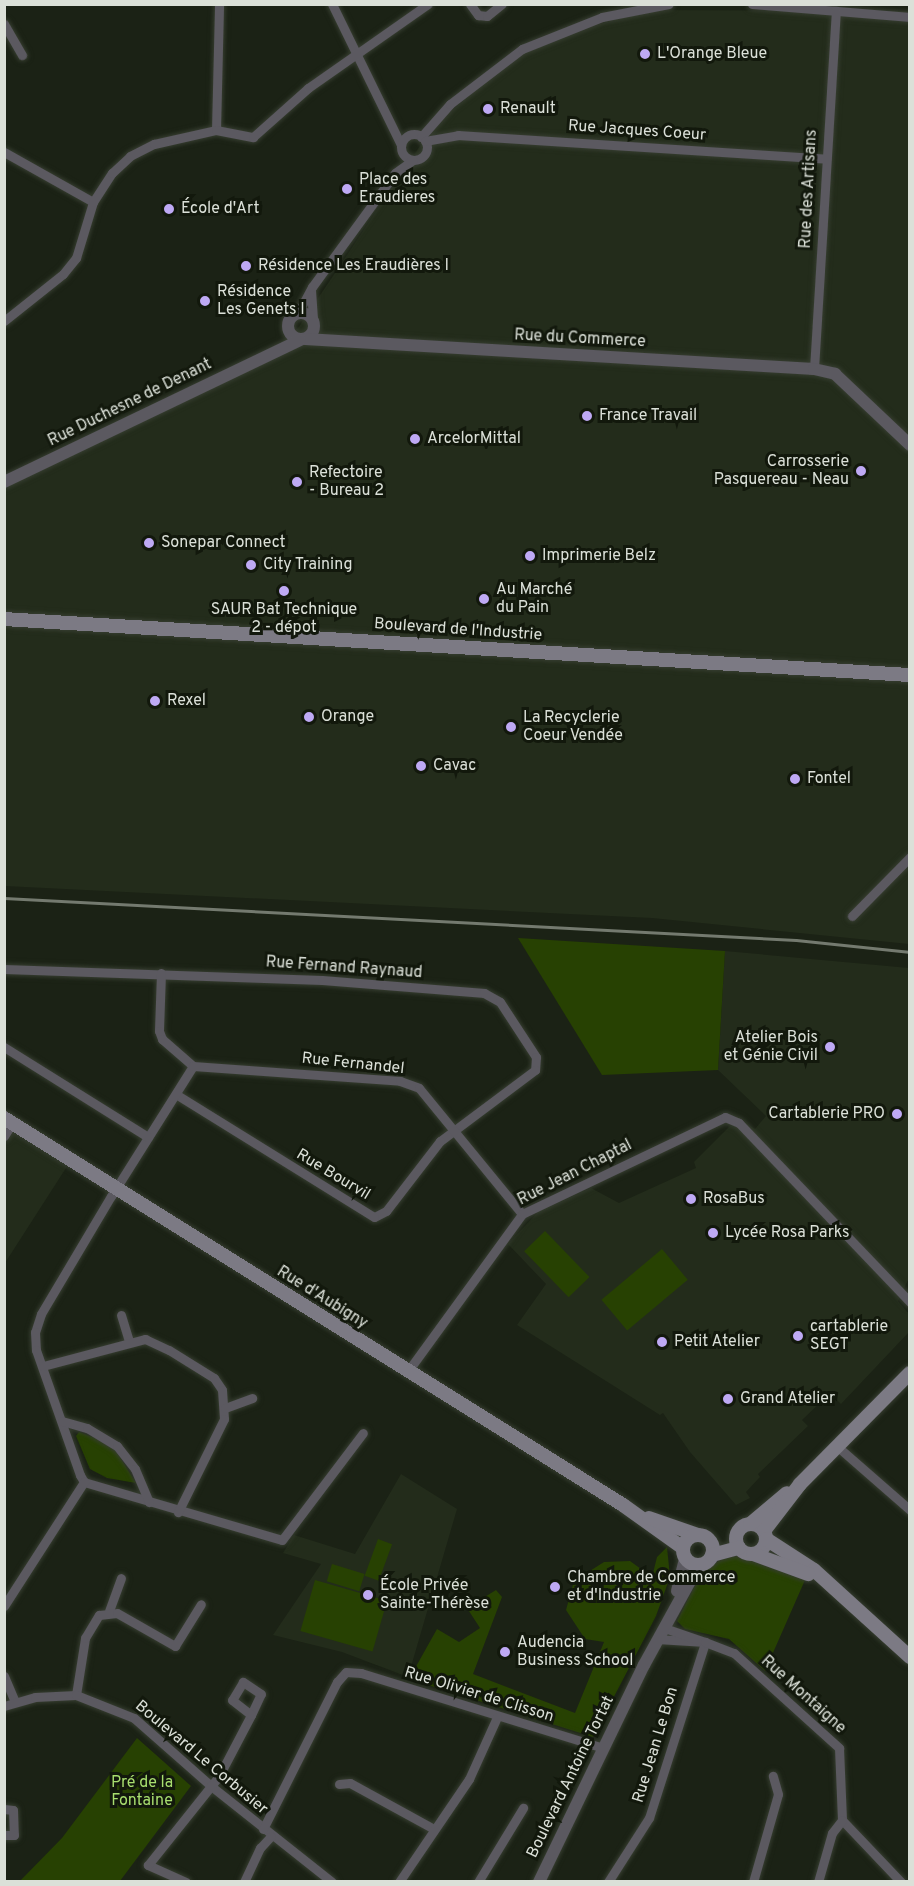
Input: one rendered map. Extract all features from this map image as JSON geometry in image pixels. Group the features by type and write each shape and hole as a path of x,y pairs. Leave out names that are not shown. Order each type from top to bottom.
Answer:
{"main road":[{"name":"Boulevard de l'Industrie","path":"4,619 909,675"},
{"name":"Rue d'Aubigny","path":"8,1121 622,1505 699,1565"},
{"path":"699,1565 712,1555 738,1542 750,1524 800,1484 909,1373"},
{"path":"753,1554 761,1551 765,1535 800,1484"},
{"name":"Rue d'Aubigny","path":"622,1505 704,1538"},
{"path":"750,1524 826,1582 909,1657"},
{"path":"684,1553 688,1539 704,1538 738,1542 753,1554 826,1582"},
{"path":"704,1538 712,1555"}],"street":[{"path":"216,130 219,4"},
{"path":"332,4 389,125 402,149 413,160"},
{"path":"4,321 63,274 76,258 93,202 112,173 130,156 154,144 216,130 241,137 253,136 293,100 355,57 416,8 428,4"},
{"path":"470,4 478,15 487,16 502,4"},
{"path":"425,152 423,139 450,104 522,49 602,17 669,4"},
{"path":"752,4 909,17"},
{"name":"Rue des Artisans","path":"814,369 836,11"},
{"path":"4,24 22,55"},
{"path":"389,125 409,136 423,139"},
{"path":"395,173 402,149 409,136"},
{"path":"298,313 312,287 395,173 447,137"},
{"name":"Rue Jacques Coeur","path":"423,139 447,137 826,159"},
{"path":"4,152 93,202"},
{"path":"288,326 290,334 303,339 313,323 312,287"},
{"name":"Rue du Commerce","path":"298,313 344,341"},
{"name":"Rue Duchesne de Denant","path":"270,353 284,337 288,326 298,313"},
{"name":"Rue du Commerce","path":"303,339 814,369 835,374 909,445"},
{"name":"Rue Duchesne de Denant","path":"4,482 303,339"},
{"path":"852,916 909,857"},
{"name":"Rue Fernand Raynaud","path":"4,969 322,980 484,993 500,1002 536,1057 535,1070 454,1129"},
{"path":"84,1482 34,1341 41,1314 116,1188 194,1066 162,1040 159,1031 161,973"},
{"path":"4,1047 148,1137"},
{"name":"Rue Fernandel","path":"194,1066 400,1081 419,1088 522,1214"},
{"name":"Rue Bourvil","path":"176,1094 374,1217 386,1211 440,1141 454,1129"},
{"name":"Rue Jean Chaptal","path":"408,1371 522,1214 716,1119 746,1133 909,1302"},
{"path":"4,1136 8,1121"},
{"path":"121,1315 129,1341"},
{"path":"43,1366 129,1341 145,1339 157,1343 214,1378 222,1390 225,1408 218,1437 178,1512"},
{"path":"225,1408 252,1398"},
{"path":"62,1421 87,1428 117,1446 135,1469 149,1502"},
{"path":"84,1482 178,1512 282,1540 363,1433"},
{"path":"838,1447 909,1510"},
{"path":"4,1606 84,1482"},
{"name":"Boulevard Antoine Tortat","path":"665,1625 684,1574 684,1553"},
{"name":"Boulevard Antoine Tortat","path":"539,1881 657,1639 699,1565"},
{"path":"109,1611 121,1578"},
{"path":"76,1695 87,1629 99,1615 109,1611 131,1619 175,1646 201,1604"},
{"name":"Rue Montaigne","path":"665,1625 734,1653 839,1748 843,1820"},
{"name":"Rue Montaigne","path":"657,1639 705,1642"},
{"name":"Rue Jean Le Bon","path":"608,1881 649,1818 705,1642"},
{"name":"Rue Olivier de Clisson","path":"263,1829 337,1682 346,1672 361,1673 497,1718 603,1748"},
{"path":"4,1676 15,1702"},
{"name":"Boulevard Le Corbusier","path":"4,1706 15,1702 76,1695 134,1718 271,1836 332,1881"},
{"path":"186,1881 148,1865 211,1786 252,1714"},
{"path":"399,1881 469,1779 497,1718"},
{"path":"753,1881 778,1794 773,1776"},
{"path":"339,1784 350,1784 434,1829"},
{"path":"478,1881 523,1808"},
{"path":"4,1809 13,1810 14,1835 4,1835"},
{"path":"818,1881 832,1833 843,1820 901,1881"},
{"path":"244,1881 260,1848 271,1836"},
{"path":"392,1881 412,1861"},
{"path":"161,1881 166,1872"}],"shaded area":[{"path":"650,10 909,11 909,944 652,918 5,886 5,486 253,366 298,328 432,128 529,44"},
{"name":"Lycée Rosa Parks","path":"725,951 909,968 910,1276 898,1301 909,1314 909,1332 841,1404 834,1397 828,1404 823,1400 802,1420 808,1426 758,1474 760,1477 746,1492 750,1498 736,1505 690,1452 663,1413 660,1415 517,1325 546,1284 508,1244 538,1212 591,1188 619,1203 696,1168 694,1162 738,1118 755,1129 766,1116 718,1070"},
{"path":"5,1109 75,1154 5,1263"},
{"name":"École Privée Sainte-Thérèse","path":"401,1474 457,1509 408,1677 342,1652 273,1635 321,1564 283,1553 294,1535 355,1554"}],"green space":[{"path":"518,938 725,951 718,1070 602,1075"},
{"path":"545,1231 589,1277 569,1297 524,1251"},
{"path":"662,1249 688,1280 627,1330 601,1300"},
{"path":"79,1432 105,1442 116,1451 136,1483 107,1478 90,1469 76,1436"},
{"path":"378,1539 392,1544 379,1581 365,1576"},
{"path":"667,1547 670,1577 656,1616 593,1737 409,1679 437,1629 459,1642 480,1628 467,1608 496,1590 502,1597 473,1674 575,1713 604,1642 585,1639 566,1610 574,1581 604,1562 630,1561 652,1577 657,1557"},
{"path":"740,1555 805,1580 765,1671 729,1639 685,1629 677,1621 702,1572 720,1560"},
{"path":"332,1564 365,1574 359,1591 327,1581"},
{"path":"315,1580 387,1601 372,1652 300,1631"},
{"name":"Pré de la Fontaine","path":"137,1738 191,1786 120,1881 20,1881 62,1838"}],"railway":[{"path":"4,898 796,940 910,952"}],"place":[{"name":"L'Orange Bleue","path":"645,54"},
{"name":"Renault","path":"488,109"},
{"name":"Place des Eraudieres","path":"347,189"},
{"name":"École d'Art","path":"169,209"},
{"name":"Résidence Les Eraudières I","path":"246,266"},
{"name":"Résidence Les Genets I","path":"205,301"},
{"name":"France Travail","path":"587,416"},
{"name":"ArcelorMittal","path":"415,439"},
{"name":"Carrosserie Pasquereau - Neau","path":"861,471"},
{"name":"Refectoire - Bureau 2","path":"297,482"},
{"name":"Sonepar Connect","path":"149,543"},
{"name":"Imprimerie Belz","path":"530,556"},
{"name":"City Training","path":"251,565"},
{"name":"SAUR Bat Technique 2 - dépot","path":"284,591"},
{"name":"Au Marché du Pain","path":"484,599"},
{"name":"Rexel","path":"155,701"},
{"name":"Orange","path":"309,717"},
{"name":"La Recyclerie Coeur Vendée","path":"511,727"},
{"name":"Cavac","path":"421,766"},
{"name":"Fontel","path":"795,779"},
{"name":"Atelier Bois et Génie Civil","path":"830,1047"},
{"name":"Cartablerie PRO","path":"897,1114"},
{"name":"RosaBus","path":"691,1199"},
{"name":"Lycée Rosa Parks","path":"713,1233"},
{"name":"cartablerie SEGT","path":"798,1336"},
{"name":"Petit Atelier","path":"662,1342"},
{"name":"Grand Atelier","path":"728,1399"},
{"name":"Chambre de Commerce et d'Industrie","path":"555,1587"},
{"name":"École Privée Sainte-Thérèse","path":"368,1595"},
{"name":"Audencia Business School","path":"505,1652"}]}
